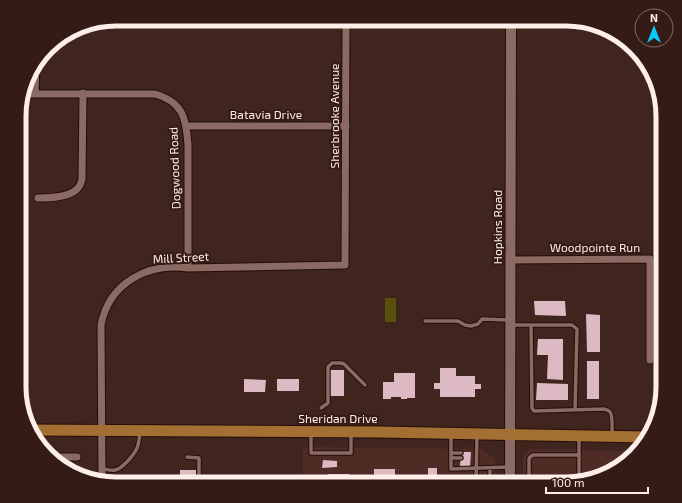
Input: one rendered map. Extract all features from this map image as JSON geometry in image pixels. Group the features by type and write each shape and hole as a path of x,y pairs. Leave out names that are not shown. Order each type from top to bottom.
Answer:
{"main road":[{"name":"Sheridan Drive","path":"37,430 351,432 640,438"}],"street":[{"name":"Sherbrooke Avenue","path":"345,211 346,26"},
{"name":"Hopkins Road","path":"510,477 511,26"},
{"path":"35,94 36,75"},
{"name":"Dogwood Road","path":"29,94 155,94 162,96 175,104 181,111 184,118 188,144 188,268"},
{"path":"38,198 54,198 74,192 81,184 83,94"},
{"name":"Batavia Drive","path":"186,126 346,126"},
{"name":"Mill Street","path":"102,476 101,325 106,307 126,282 138,275 157,268 345,265 345,211"},
{"name":"Woodpointe Run","path":"511,260 650,259 650,360"},
{"path":"60,457 78,457"}],"lane":[{"path":"425,321 458,321 465,325 471,326 478,324 482,319 531,325 572,325 577,329 575,410"},
{"path":"531,325 532,408 534,411 604,409 611,412 612,437"},
{"path":"321,408 328,402 328,367 332,364 344,364 365,385"},
{"path":"102,469 115,470 120,468 134,455 138,445 140,431"},
{"path":"311,432 311,453 351,453 351,432"},
{"path":"451,434 451,469 510,467"},
{"path":"476,477 477,434"},
{"path":"578,436 579,476"},
{"path":"451,453 461,453"},
{"path":"471,453 477,453"},
{"path":"529,477 529,459 533,455 579,455"},
{"path":"187,457 199,458 199,477"},
{"path":"451,458 461,458"},
{"path":"470,458 477,458"},
{"path":"490,468 490,477"}],"shaded area":[{"path":"385,298 396,298 396,322 385,322"},
{"path":"303,447 482,449 495,459 495,477 303,477"},
{"path":"529,449 630,451 606,468 583,475 566,477 523,477 523,457"}],"building":[{"path":"534,301 565,301 566,316 535,315"},
{"path":"586,314 600,315 600,352 587,352"},
{"path":"538,339 563,339 563,380 547,379 548,355 537,355"},
{"path":"587,361 599,361 599,399 587,399"},
{"path":"440,368 456,368 456,376 475,376 475,384 481,384 481,389 475,389 475,397 440,397 440,389 434,389 434,383 440,383"},
{"path":"330,370 344,370 344,396 330,396"},
{"path":"394,373 415,373 415,398 401,399 401,397 391,397 391,399 383,399 383,382 394,382"},
{"path":"244,379 266,380 265,392 244,392"},
{"path":"277,379 299,379 299,391 277,391"},
{"path":"537,383 568,384 568,400 536,400"},
{"path":"461,452 471,452 470,467 460,467"},
{"path":"323,460 337,461 337,467 322,468"},
{"path":"428,468 437,468 437,477 428,477"},
{"path":"374,469 395,469 395,477 374,477"},
{"path":"180,470 196,470 196,477 180,477"},
{"path":"328,474 349,474 349,477 328,477"},
{"path":"482,475 488,475 488,477 482,477"}]}
